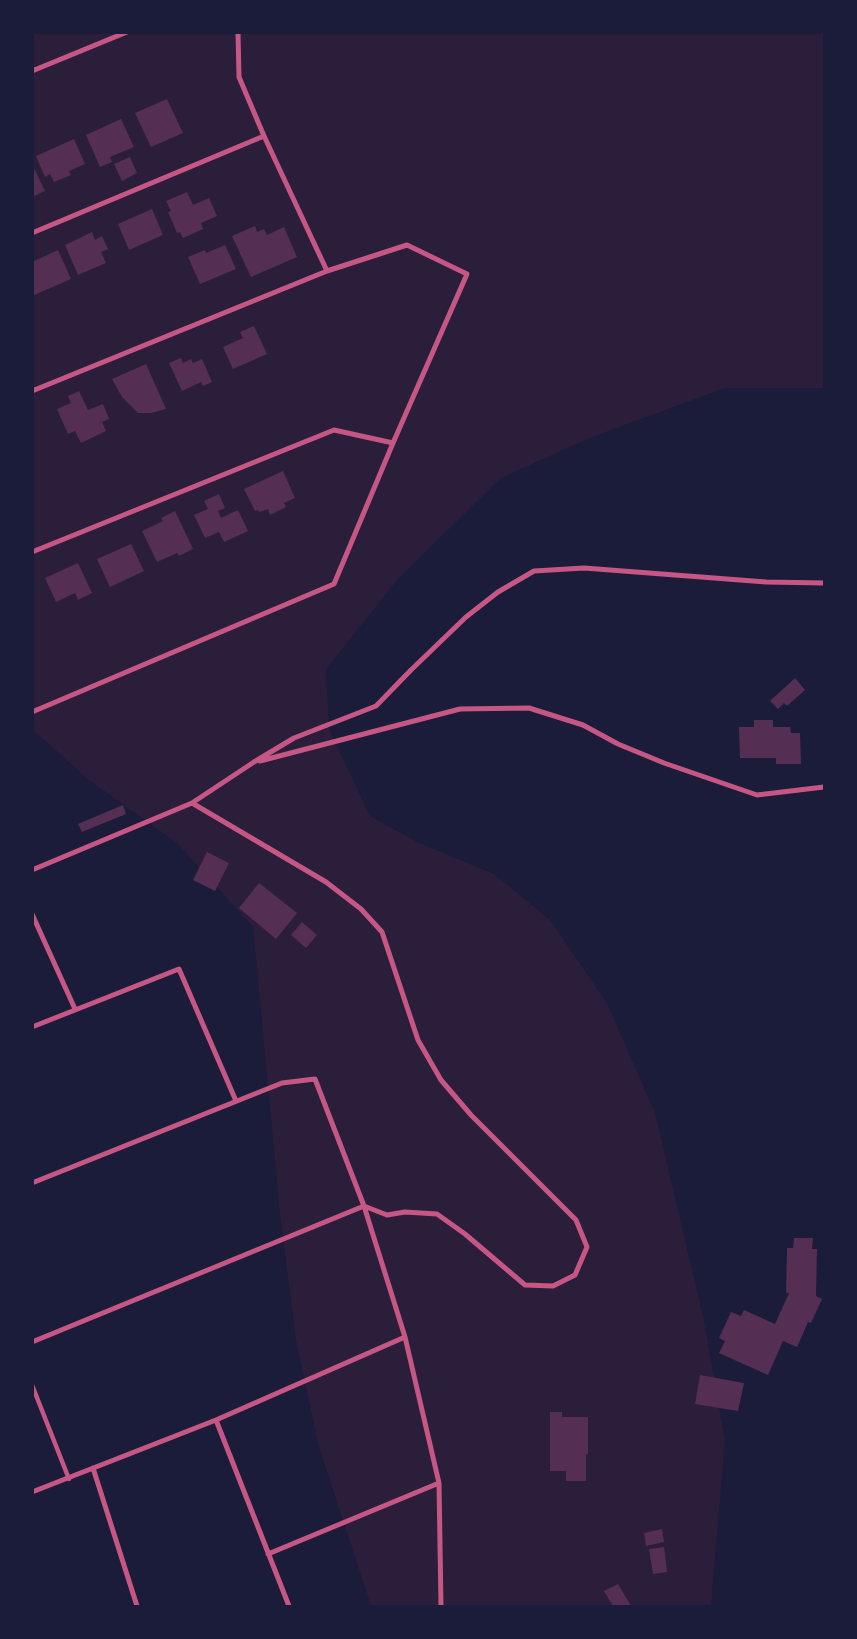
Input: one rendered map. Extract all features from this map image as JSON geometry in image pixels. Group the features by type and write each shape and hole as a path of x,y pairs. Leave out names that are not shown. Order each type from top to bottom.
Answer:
{"street":[{"path":"32,71 127,32"},
{"path":"238,32 239,77 326,271"},
{"path":"32,232 264,136"},
{"path":"32,391 326,271 407,244 467,274 334,584 32,712"},
{"path":"32,552 334,430 393,443"},
{"path":"32,870 192,804 254,762 294,738 376,706 466,618 498,592 534,571 584,568 766,582 824,583"},
{"path":"254,762 460,709 529,708 583,725 618,744 664,763 757,794 824,786"},
{"path":"32,1342 364,1206 387,1215 405,1212 437,1214 466,1234 525,1285 553,1286 575,1275 587,1247 576,1220 471,1115 441,1080 418,1040 382,932 361,909 326,882 192,804"},
{"path":"32,914 76,1009"},
{"path":"32,1027 178,969 236,1101"},
{"path":"32,1183 282,1084 315,1079 364,1206 405,1336 439,1483 441,1606"},
{"path":"32,1492 216,1420 405,1336"},
{"path":"32,1385 69,1479"},
{"path":"216,1420 289,1606"},
{"path":"93,1468 137,1606"},
{"path":"268,1554 439,1483"}],"shaded area":[{"path":"33,33 824,33 824,388 725,388 592,437 501,478 398,579 326,669 329,729 370,816 419,843 494,874 550,920 607,1003 655,1113 703,1316 725,1440 711,1606 371,1606 319,1447 296,1341 280,1214 253,927 177,843 89,780 33,730"}],"building":[{"path":"167,99 183,133 151,147 135,113"},
{"path":"121,119 134,147 110,157 112,162 100,167 86,135"},
{"path":"74,139 85,164 69,171 71,175 54,182 50,174 45,177 36,156"},
{"path":"130,157 137,173 122,181 114,164"},
{"path":"32,164 45,191 32,197"},
{"path":"187,192 193,205 209,198 217,216 201,223 203,229 183,238 180,232 177,233 168,212 171,211 166,201"},
{"path":"152,209 163,235 129,250 118,224"},
{"path":"255,226 257,232 264,229 267,235 284,227 297,257 251,277 232,236"},
{"path":"92,232 95,240 102,236 108,249 101,252 106,263 78,275 65,245"},
{"path":"225,245 236,269 200,284 188,257 205,250 206,253"},
{"path":"58,250 71,279 32,296 32,262"},
{"path":"254,326 267,354 233,369 223,347 243,338 240,332"},
{"path":"181,358 183,363 191,359 193,363 202,359 212,382 203,386 201,382 182,391 169,363"},
{"path":"146,364 166,409 151,413 138,413 122,397 112,379"},
{"path":"79,391 88,410 103,404 109,419 102,422 106,431 81,443 75,431 68,434 57,409 71,403 68,396"},
{"path":"283,471 295,498 284,503 286,507 270,515 268,509 259,512 258,510 255,511 244,489"},
{"path":"219,494 225,508 218,511 221,518 238,510 248,531 224,542 219,532 205,538 194,515 208,509 204,501"},
{"path":"175,511 193,549 179,556 177,553 157,562 142,531 163,521 161,518"},
{"path":"131,544 144,571 110,587 97,559"},
{"path":"78,563 92,593 78,600 75,593 56,602 45,578"},
{"path":"795,678 805,690 787,706 784,703 778,709 770,701"},
{"path":"754,720 773,720 773,727 790,727 791,733 800,733 801,764 776,764 776,758 740,758 739,727 754,727"},
{"path":"123,805 126,814 82,832 78,824"},
{"path":"207,852 229,863 215,891 193,880"},
{"path":"259,883 297,913 276,939 239,908"},
{"path":"302,922 317,935 306,948 291,935"},
{"path":"794,1238 813,1238 812,1249 817,1249 816,1296 822,1299 811,1323 808,1322 797,1347 783,1341 768,1375 719,1353 725,1341 719,1338 731,1312 741,1316 744,1310 775,1324 789,1293 786,1293 787,1248 793,1248"},
{"path":"700,1375 744,1383 738,1411 695,1404"},
{"path":"550,1412 562,1412 562,1417 588,1417 586,1481 566,1481 566,1471 550,1471"},
{"path":"662,1529 664,1542 646,1546 644,1533"},
{"path":"664,1547 667,1572 653,1574 649,1549"},
{"path":"618,1584 631,1606 613,1606 604,1591"}]}
